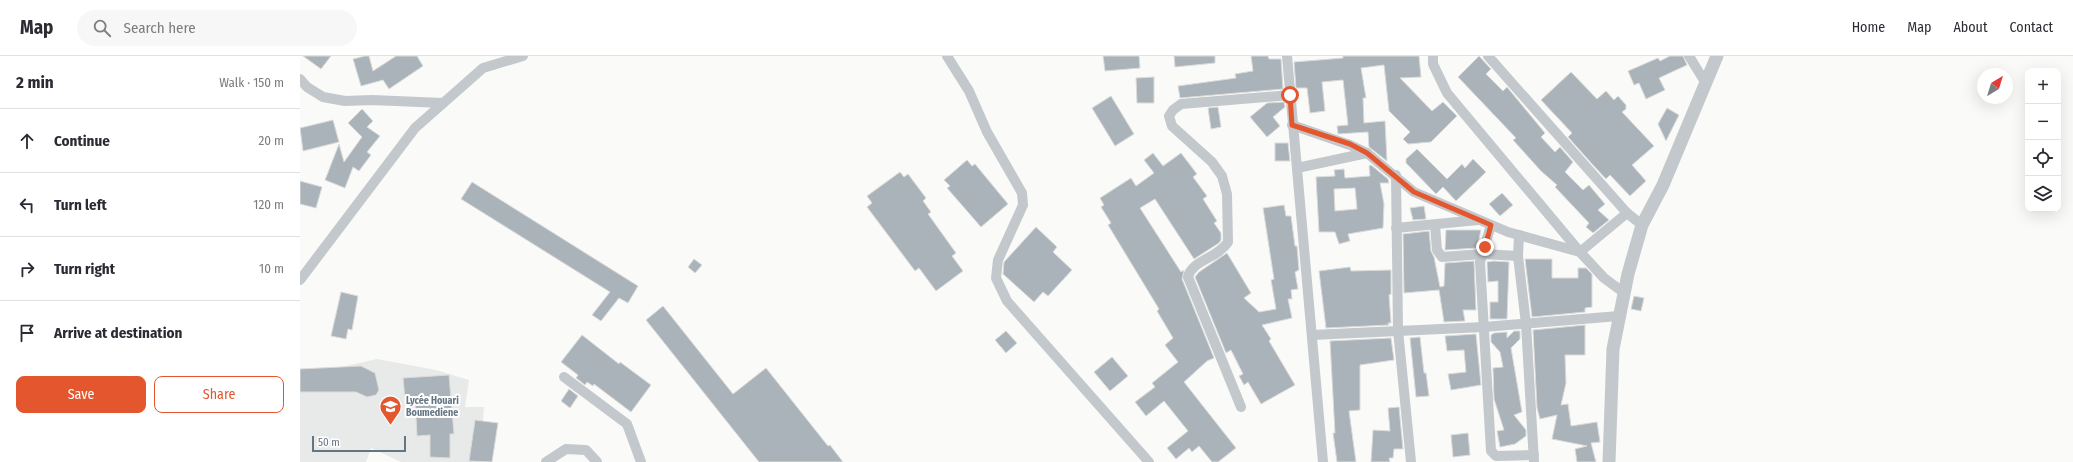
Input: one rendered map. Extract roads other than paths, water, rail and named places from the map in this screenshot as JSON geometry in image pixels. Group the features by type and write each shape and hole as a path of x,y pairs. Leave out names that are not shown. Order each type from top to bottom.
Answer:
{"street":[{"path":"947,56 969,91 987,132 1022,193 1023,205 998,260 996,278 1007,301 1149,462"},
{"path":"1287,56 1323,462"},
{"path":"1433,56 1433,64 1447,93 1580,252 1604,278 1623,292"},
{"path":"1488,56 1627,213 1642,225"},
{"path":"1689,56 1705,82"},
{"path":"1610,462 1613,349 1623,292 1642,225 1663,185 1716,56"},
{"path":"300,280 416,128 494,60 519,57"},
{"path":"300,79 307,87 323,97 345,101 372,100 443,103"},
{"path":"1241,408 1188,277 1193,266 1218,254 1228,242 1227,194 1222,176 1215,167 1172,126 1169,116 1173,110 1181,104 1290,95"},
{"path":"1292,125 1350,144 1367,153 1396,175 1414,192 1491,225 1519,235 1580,252"},
{"path":"1297,168 1367,153"},
{"path":"1396,175 1398,330 1412,462"},
{"path":"1580,252 1627,213"},
{"path":"1396,228 1479,220"},
{"path":"1435,225 1439,255 1442,257 1483,254 1518,256"},
{"path":"1491,225 1480,262 1491,451 1496,456 1534,459 1526,324 1518,256 1519,235"},
{"path":"1312,335 1484,327 1619,316"},
{"path":"564,377 627,424 641,462"},
{"path":"546,462 566,449 586,450 597,462"}],"place":[{"name":"Lycée Houari Boumediene","path":"391,426"}]}
